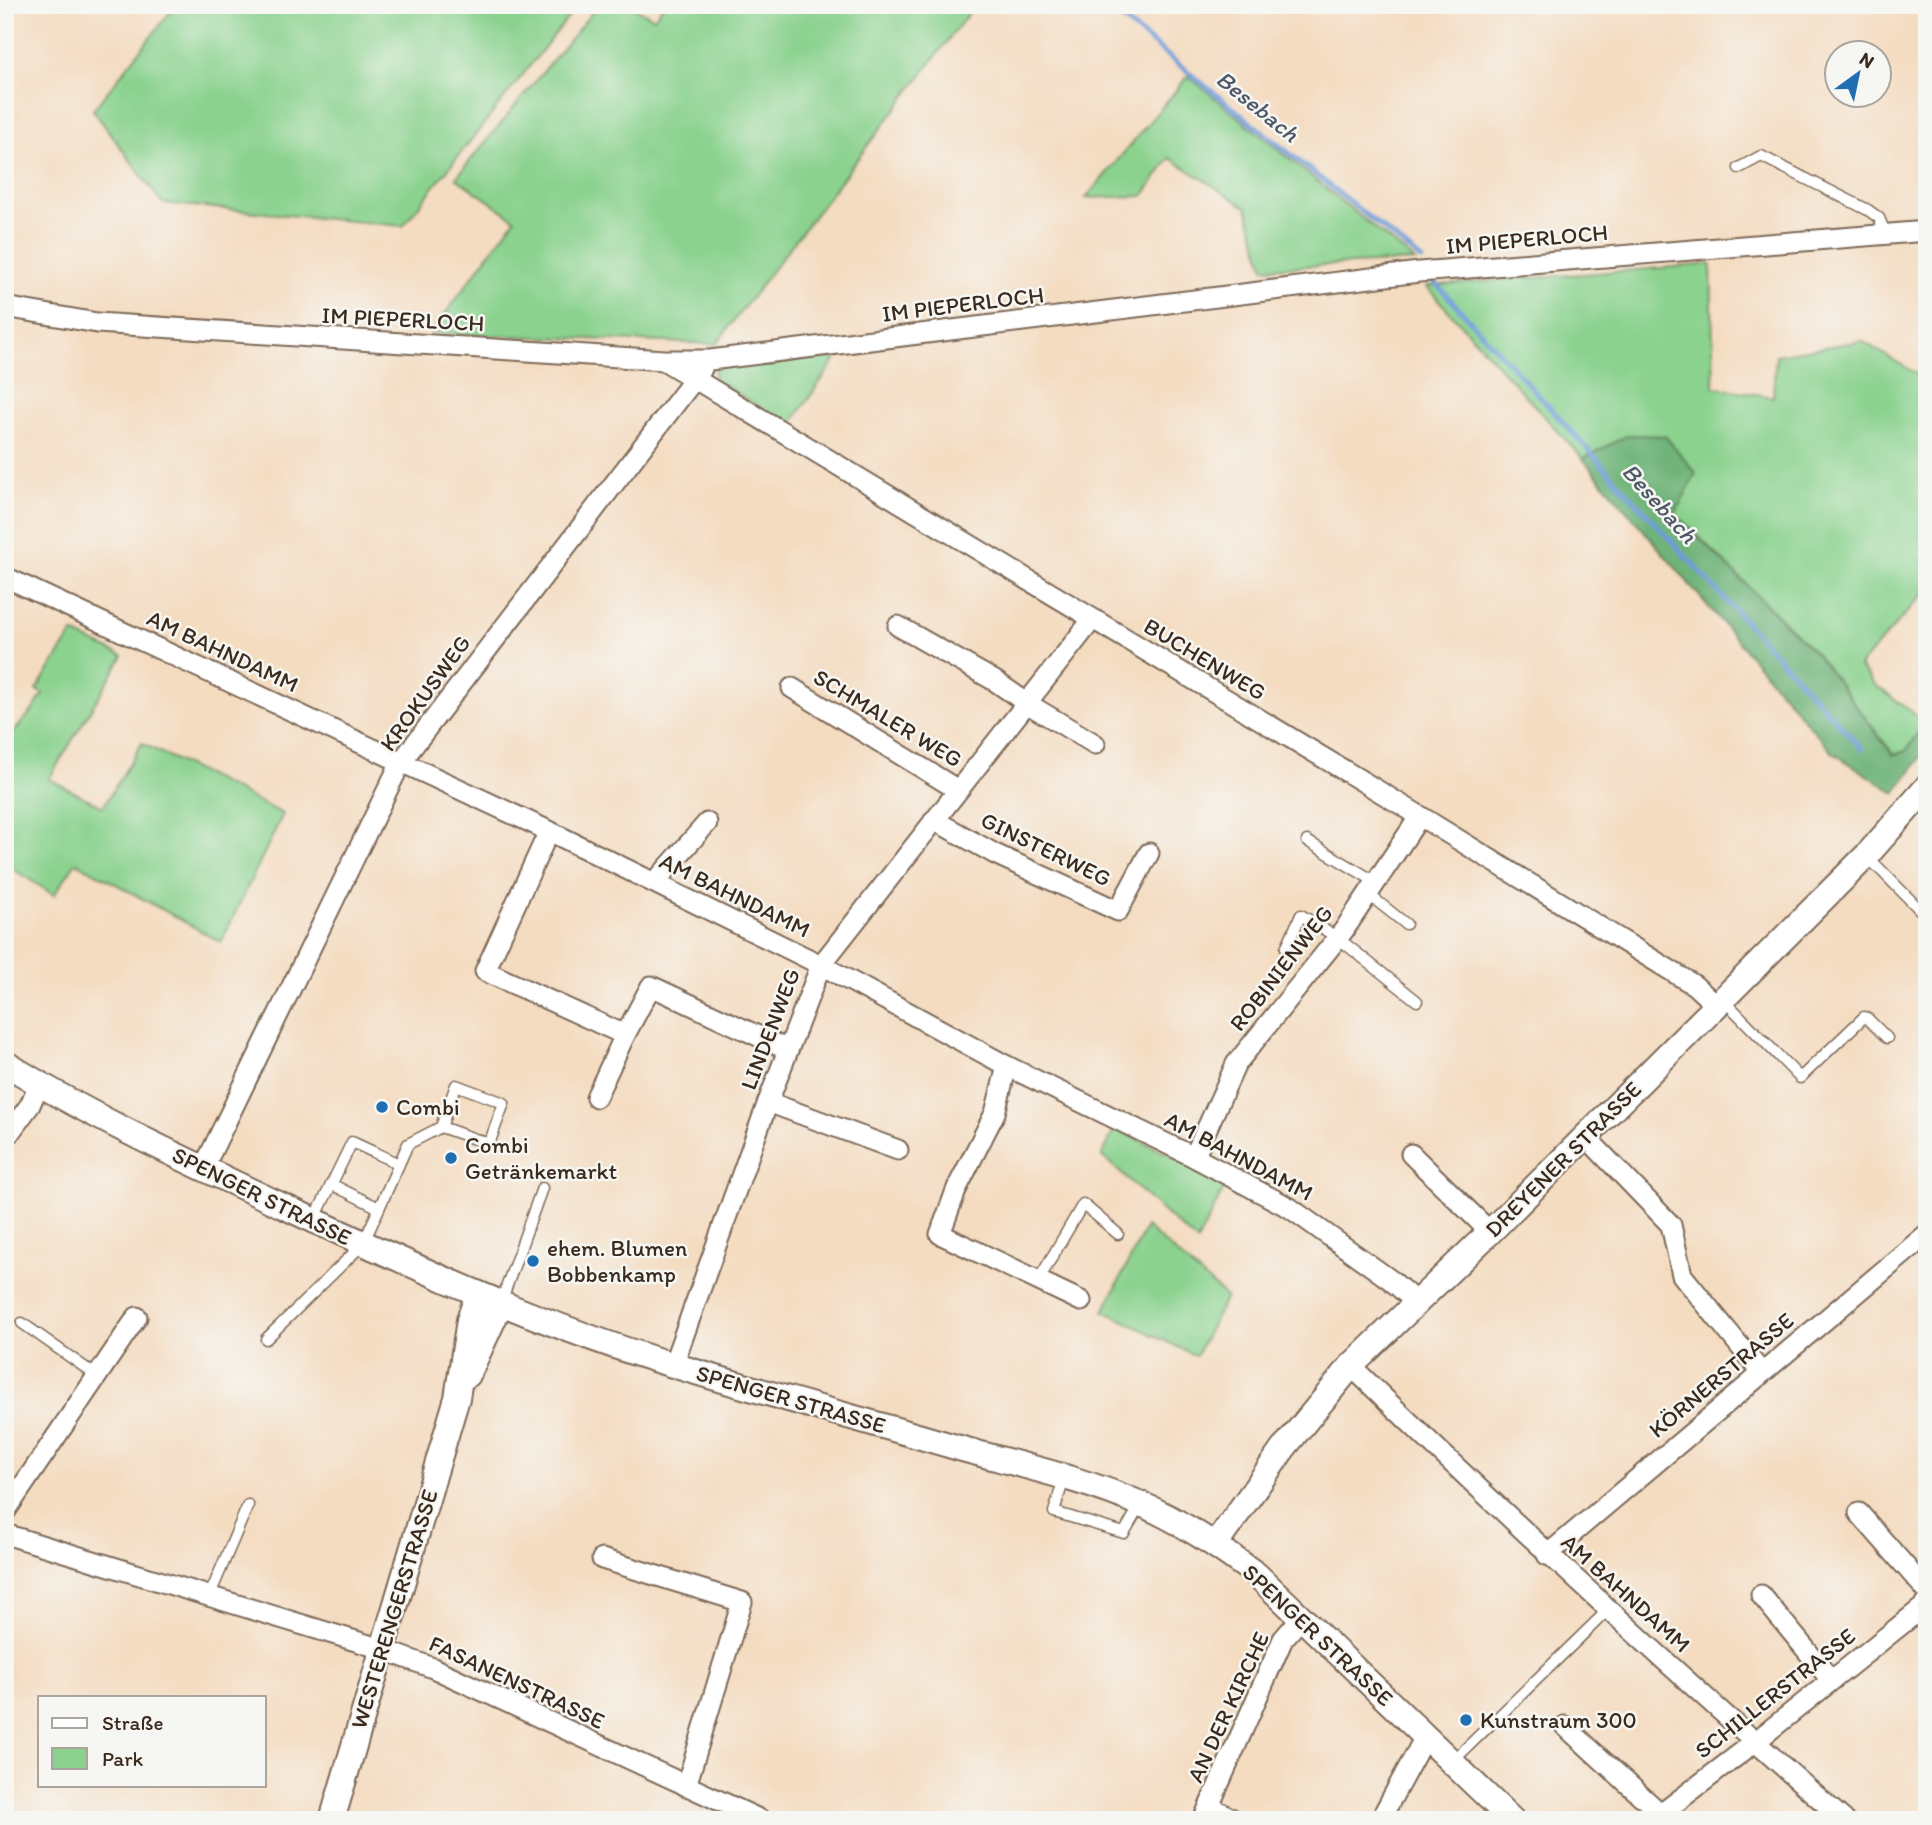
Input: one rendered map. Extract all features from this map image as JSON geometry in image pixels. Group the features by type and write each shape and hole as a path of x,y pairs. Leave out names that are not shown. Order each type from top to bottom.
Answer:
{"street":[{"name":"IM PIEPERLOCH","path":"5,307 97,323 664,360 710,360 1419,272 1927,231"},
{"name":"BUCHENWEG","path":"664,360 1420,816 1720,1003"},
{"name":"KROKUSWEG","path":"203,1169 401,762 710,360"},
{"name":"AM BAHNDAMM","path":"5,577 549,831 821,965 1007,1066 1194,1157 1290,1208 1392,1281 1417,1303"},
{"name":"LINDENWEG","path":"673,1365 768,1102 821,965 1092,620"},
{"path":"898,626 995,681 1095,744"},
{"name":"SCHMALER WEG","path":"792,688 958,790"},
{"name":"DREYENER STRASSE","path":"1216,1544 1283,1449 1351,1366 1490,1233 1867,855 1925,793"},
{"name":"ROBINIENWEG","path":"1194,1157 1236,1064 1338,938 1420,816"},
{"name":"GINSTERWEG","path":"934,820 995,854 1118,911 1150,853"},
{"path":"655,882 707,822"},
{"path":"549,831 485,971 625,1035"},
{"path":"596,1097 651,986 788,1050"},
{"name":"SPENGER STRASSE","path":"5,1063 39,1084 203,1169 363,1244 490,1298 673,1365 1064,1477 1141,1504 1216,1544 1257,1575 1513,1820"},
{"path":"1007,1066 995,1113 957,1188 940,1234 1081,1301"},
{"path":"5,1139 30,1105 39,1084"},
{"path":"768,1102 898,1150"},
{"path":"1586,1137 1671,1225 1682,1275 1760,1373"},
{"path":"1411,1154 1490,1233"},
{"name":"KÖRNERSTRASSE","path":"1547,1555 1927,1234"},
{"name":"WESTERENGERSTRASSE","path":"332,1820 457,1398 469,1320 490,1298"},
{"path":"5,1512 137,1317"},
{"name":"AM BAHNDAMM","path":"1351,1366 1547,1555 1844,1820"},
{"path":"1859,1513 1927,1591"},
{"name":"FASANENSTRASSE","path":"5,1534 382,1649 433,1668 761,1820"},
{"path":"602,1559 742,1602 686,1786"},
{"path":"1761,1595 1831,1680"},
{"name":"SCHILLERSTRASSE","path":"1657,1817 1927,1604"},
{"name":"AN DER KIRCHE","path":"1207,1811 1283,1639 1301,1617"},
{"path":"1565,1726 1657,1817"},
{"path":"1380,1820 1426,1735"}],"lane":[{"path":"1739,167 1761,156 1868,210 1879,218 1886,235"},
{"path":"1307,841 1372,888 1406,923"},
{"path":"1867,855 1927,917"},
{"path":"1286,948 1301,915 1338,938 1417,1001"},
{"path":"1720,1003 1800,1078 1864,1017 1887,1038"},
{"path":"266,1339 363,1244 408,1144 441,1127 456,1085 504,1102 489,1144 441,1127"},
{"path":"314,1220 352,1142 399,1164"},
{"path":"331,1184 379,1208"},
{"path":"490,1298 542,1188"},
{"path":"1038,1281 1083,1204 1118,1234"},
{"path":"22,1323 97,1376"},
{"path":"1064,1477 1054,1512 1124,1533 1141,1504"},
{"path":"209,1597 248,1505"},
{"path":"1452,1761 1608,1610"},
{"path":"1207,1811 1245,1820"}],"green space":[{"path":"176,5 578,5 403,226 162,203 93,110"},
{"path":"598,5 629,5 654,18 664,5 975,5 716,344 431,333 515,219 456,178"},
{"path":"1188,76 1415,261 1264,268 1247,208 1170,158 1143,196 1086,198"},
{"path":"1711,264 1714,387 1773,397 1776,355 1862,341 1927,380 1927,594 1924,593 1859,666 1874,684 1925,722 1906,751 1894,755 1818,656 1675,513 1628,435 1583,459 1426,286"},
{"path":"842,350 790,426 714,379 715,368"},
{"path":"1628,435 1665,436 1696,473 1675,514 1818,656 1893,755 1906,751 1925,722 1927,723 1927,749 1895,793 1832,752 1583,459"},
{"path":"73,633 123,656 49,779 103,807 142,743 283,814 221,942 76,862 54,895 5,864 5,742 43,694 36,690"},
{"path":"1115,1128 1227,1183 1197,1242 1102,1156"},
{"path":"1146,1227 1226,1297 1196,1356 1104,1311"}],"waterway":[{"name":"Besebach","path":"1105,5 1422,260"},
{"name":"Besebach","path":"1432,279 1862,749"}],"place":[{"name":"Combi","path":"382,1107"},
{"name":"Combi Getränkemarkt","path":"451,1158"},
{"name":"ehem. Blumen Bobbenkamp","path":"533,1261"},
{"name":"Kunstraum 300","path":"1466,1720"}]}
